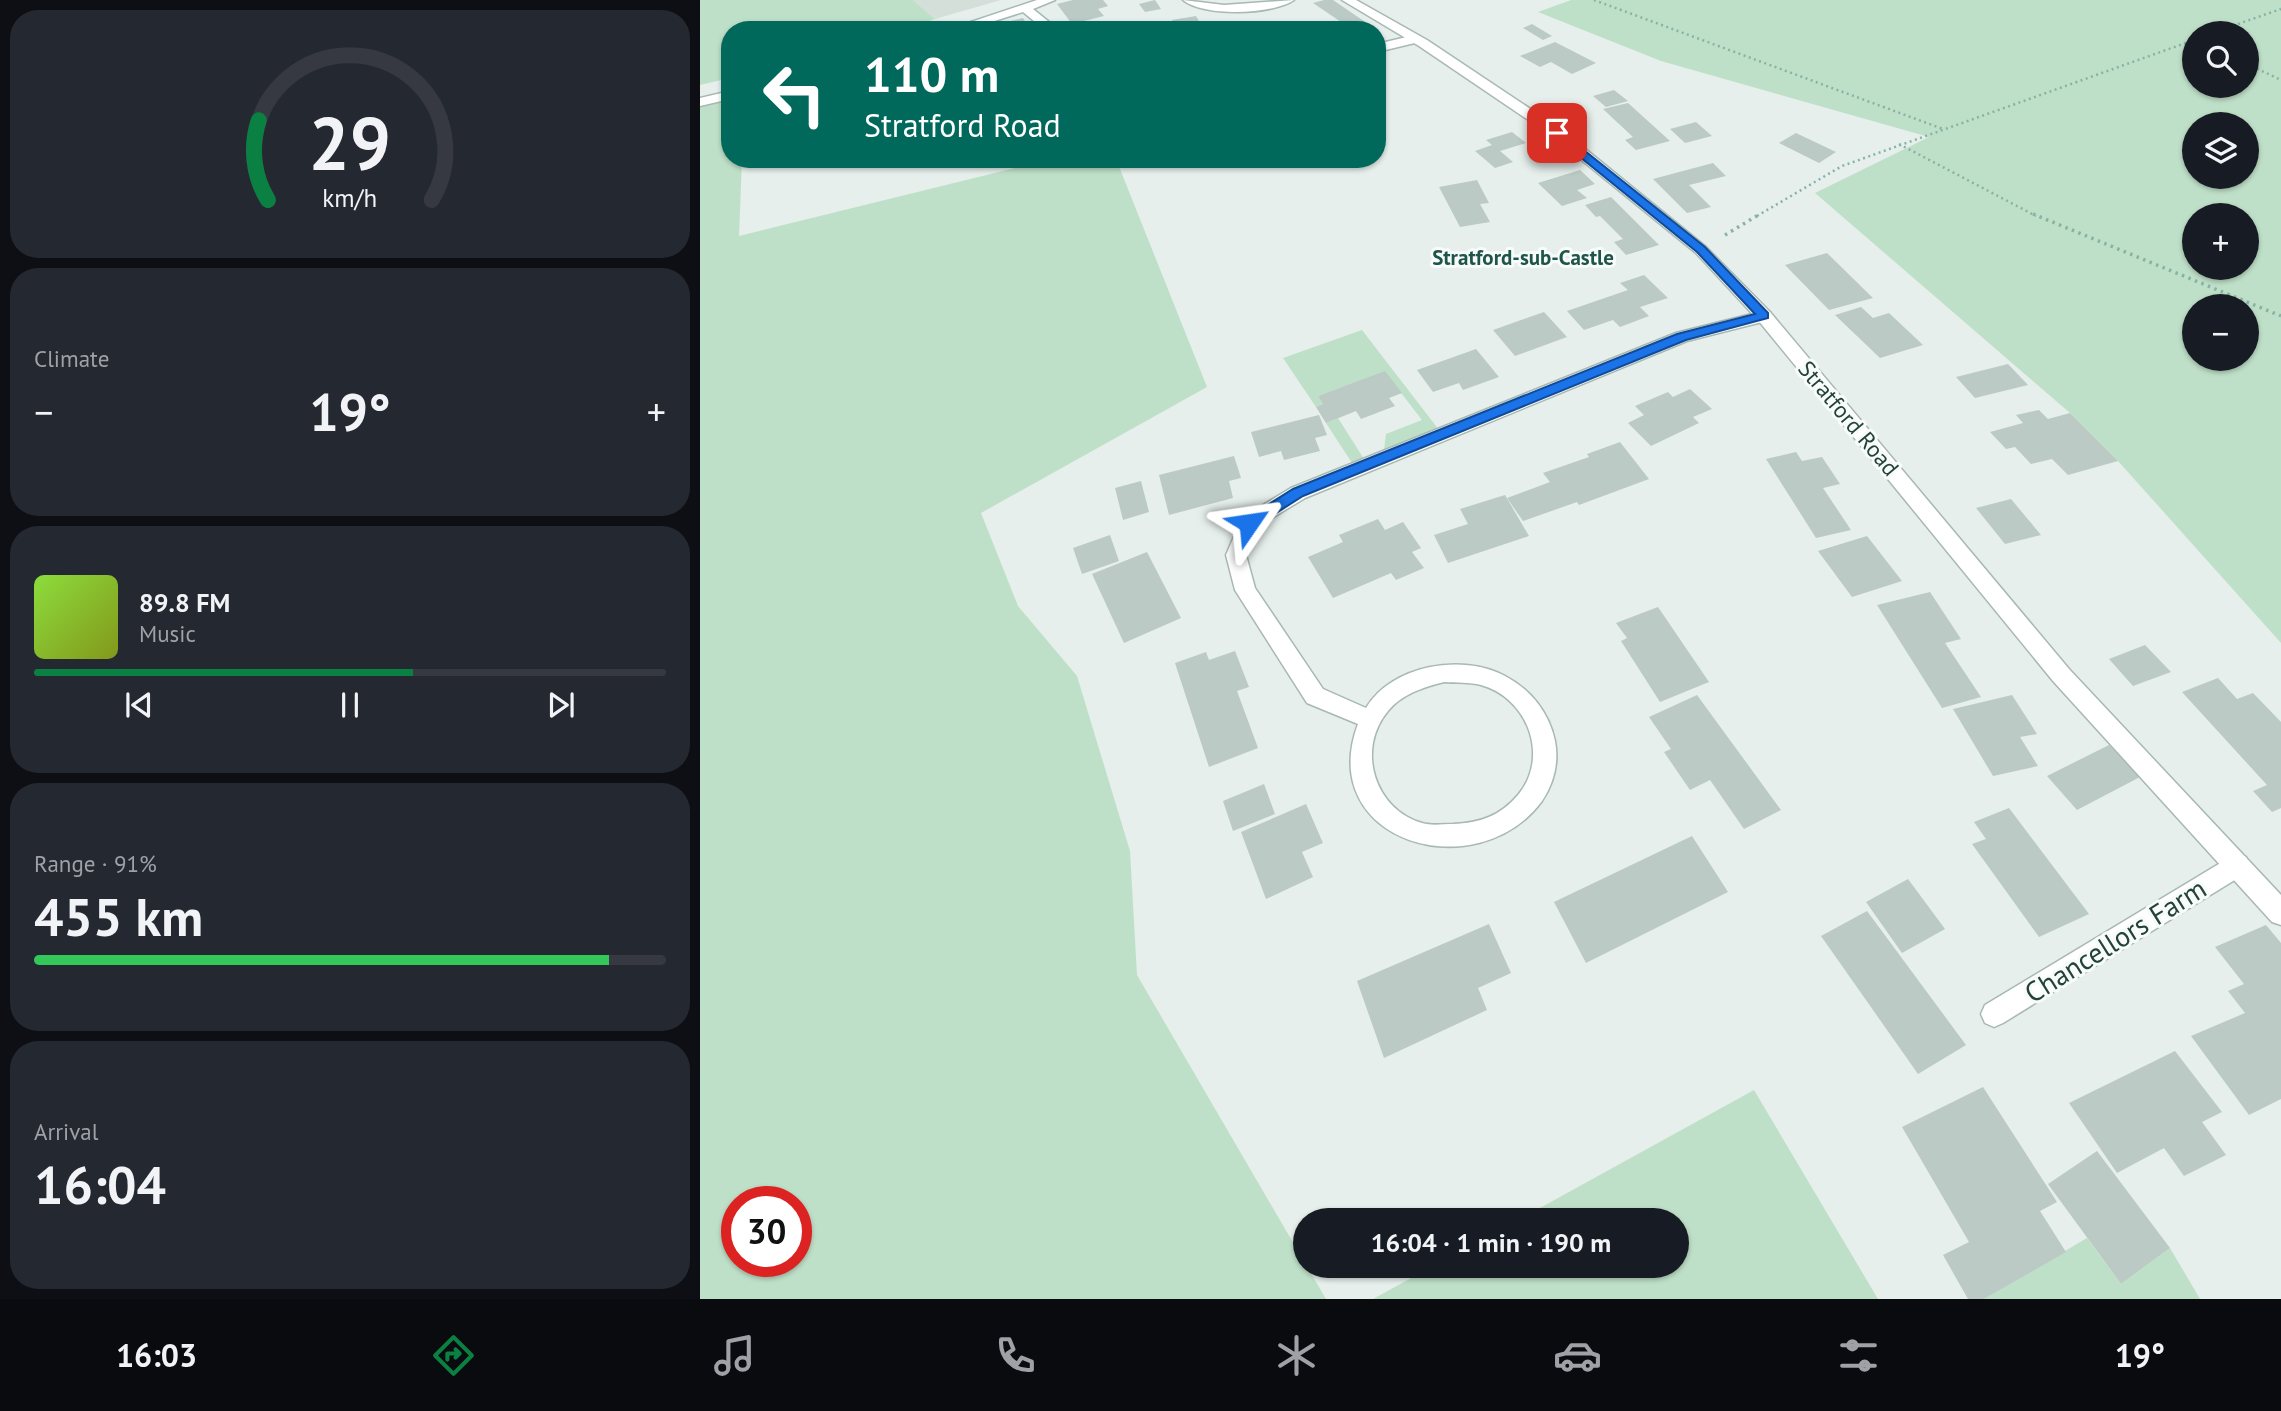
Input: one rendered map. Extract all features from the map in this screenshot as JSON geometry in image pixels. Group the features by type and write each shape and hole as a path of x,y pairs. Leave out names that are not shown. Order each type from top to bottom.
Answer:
{"street":[{"path":"981,21 1049,0"},
{"path":"1189,0 1199,6 1243,8 1288,0"},
{"name":"Stratford Road","path":"1348,0 1384,21"},
{"path":"1024,7 1042,21"},
{"name":"Stratford Road","path":"1386,22 1557,133 1701,250 1764,316 2061,675 2281,913"},
{"path":"1386,46 1415,39"},
{"path":"700,102 721,96"},
{"path":"1369,719 1315,696 1245,590 1236,555 1249,523 1298,493 1669,342 1764,316"},
{"path":"1444,673 1489,678 1516,692 1538,718 1546,745 1545,766 1534,795 1508,822 1477,835 1429,836 1398,823 1374,802 1362,775 1360,760 1369,719 1388,696 1414,680 1444,673"},
{"name":"Chancellors Farm","path":"1994,1014 2237,865"}],"path":[{"path":"1594,0 1944,129"},
{"path":"2246,21 2281,9"},
{"path":"1701,250 1842,166 2182,44"},
{"path":"2259,70 2281,80"},
{"path":"1899,144 2046,221 2281,316"}],"shaded area":[{"path":"913,0 1001,0 935,19"}],"green space":[{"path":"700,0 913,0 935,19 721,21 721,80 700,85"},
{"path":"1571,0 2281,0 2281,643 2118,461 2070,413 1815,193 1929,137 1661,61 1538,12"},
{"path":"721,100 721,168 742,168 739,236 1015,168 1120,168 1207,387 981,513 1018,606 1077,676 1130,851 1137,975 1293,1242 1293,1278 1314,1278 1326,1299 700,1299 700,106"},
{"path":"1362,330 1439,430 1384,450 1386,434 1422,420 1385,372 1318,396 1323,404 1316,407 1283,358"},
{"path":"1338,418 1364,459 1352,463 1326,423"},
{"path":"1754,1090 1878,1299 1373,1299 1411,1278 1689,1278 1689,1208 1540,1208"},
{"path":"2087,1238 2121,1284 2170,1248 2200,1299 1984,1299"}],"building":[{"path":"1073,0 1103,0 1108,6 1098,9 1104,16 1070,21 1057,4"},
{"path":"1155,0 1161,9 1145,12 1139,4"},
{"path":"1333,0 1364,21 1340,21 1313,3"},
{"path":"1196,16 1199,21 1172,21"},
{"path":"1532,24 1552,36 1543,40 1523,28"},
{"path":"1555,42 1596,63 1572,74 1551,62 1540,67 1520,56"},
{"path":"1614,90 1628,101 1606,107 1593,96"},
{"path":"1628,103 1670,141 1636,150 1625,140 1633,137 1603,109"},
{"path":"1696,122 1712,136 1685,143 1670,129"},
{"path":"1512,132 1526,143 1500,151 1513,162 1495,168 1475,151 1492,145 1486,140"},
{"path":"1796,133 1836,152 1819,163 1779,143"},
{"path":"1713,163 1726,176 1689,185 1711,207 1687,213 1653,179"},
{"path":"1580,170 1595,184 1577,190 1587,198 1562,206 1538,183"},
{"path":"1477,180 1489,203 1480,204 1490,222 1460,227 1439,187"},
{"path":"1611,197 1659,245 1626,255 1614,242 1623,239 1585,205"},
{"path":"1827,253 1873,298 1829,310 1785,265"},
{"path":"1644,275 1668,298 1640,307 1649,316 1620,327 1613,320 1584,330 1567,311 1628,290 1620,283"},
{"path":"1861,307 1873,318 1889,313 1923,345 1880,358 1835,315"},
{"path":"1544,312 1567,337 1515,356 1493,330"},
{"path":"1476,349 1499,377 1463,390 1459,383 1433,392 1417,370"},
{"path":"2008,364 2028,385 1975,398 1956,377"},
{"path":"1385,371 1402,393 1389,398 1395,406 1361,419 1356,411 1326,423 1316,407 1323,404 1318,396"},
{"path":"1690,389 1712,409 1693,417 1699,423 1651,446 1628,423 1644,415 1635,406 1668,392 1673,397"},
{"path":"2039,410 2048,419 2070,413 2118,461 2068,475 2052,459 2031,464 2015,447 2006,449 1990,432 2023,423 2016,415"},
{"path":"1319,415 1327,435 1315,438 1320,451 1284,460 1281,451 1259,457 1251,432"},
{"path":"1620,442 1649,479 1579,505 1577,502 1523,521 1507,498 1550,482 1543,473 1589,457 1587,454"},
{"path":"1796,452 1802,461 1822,457 1840,484 1823,488 1851,530 1816,538 1766,459"},
{"path":"1234,456 1241,478 1229,481 1233,498 1169,515 1159,475"},
{"path":"1141,481 1149,512 1123,520 1115,488"},
{"path":"1505,495 1529,536 1448,563 1434,535 1468,524 1460,509"},
{"path":"2011,499 2041,535 2005,544 1976,508"},
{"path":"1378,519 1385,530 1403,522 1421,548 1412,552 1424,568 1396,580 1391,573 1333,598 1308,557 1343,542 1339,535"},
{"path":"1110,535 1119,561 1082,574 1073,548"},
{"path":"1867,536 1902,581 1852,597 1818,551"},
{"path":"1147,552 1181,618 1124,643 1092,574"},
{"path":"1930,592 1961,639 1945,643 1981,697 1942,708 1877,605"},
{"path":"1658,607 1709,682 1660,702 1621,641 1627,638 1616,623"},
{"path":"2145,645 2171,672 2133,686 2109,659"},
{"path":"1235,651 1249,687 1237,691 1258,748 1209,767 1175,663 1206,652 1209,660"},
{"path":"2218,678 2237,699 2253,693 2281,722 2281,808 2272,812 2253,791 2267,785 2182,692"},
{"path":"1697,695 1781,810 1744,829 1710,780 1690,790 1664,752 1671,749 1649,717"},
{"path":"2012,695 2037,734 2020,737 2038,766 1993,776 1953,709"},
{"path":"2109,745 2140,777 2077,810 2047,776"},
{"path":"1264,784 1275,814 1233,831 1223,801"},
{"path":"1306,804 1323,843 1302,852 1313,877 1266,899 1241,832"},
{"path":"2009,808 2089,914 2039,937 1972,844 1986,839 1974,822"},
{"path":"1692,836 1728,892 1586,963 1554,902"},
{"path":"1908,879 1945,929 1902,953 1866,902"},
{"path":"1867,911 1966,1045 1918,1074 1821,936"},
{"path":"1489,924 1511,973 1478,988 1487,1010 1384,1058 1357,981"},
{"path":"2266,925 2281,943 2281,1099 2249,1115 2191,1036 2245,1013 2228,991 2244,984 2215,947"},
{"path":"2175,1051 2222,1112 2202,1122 2226,1155 2184,1176 2164,1148 2117,1173 2069,1103"},
{"path":"1983,1087 2057,1202 2040,1211 2066,1252 1984,1299 1968,1299 1943,1255 1969,1242 1902,1127"},
{"path":"2097,1151 2170,1248 2121,1284 2048,1184"}],"district":[{"name":"Stratford-sub-Castle","path":"1523,257"}],"route":[{"path":"1249,523 1298,493 1682,337 1764,316 1701,250 1557,133"}]}
